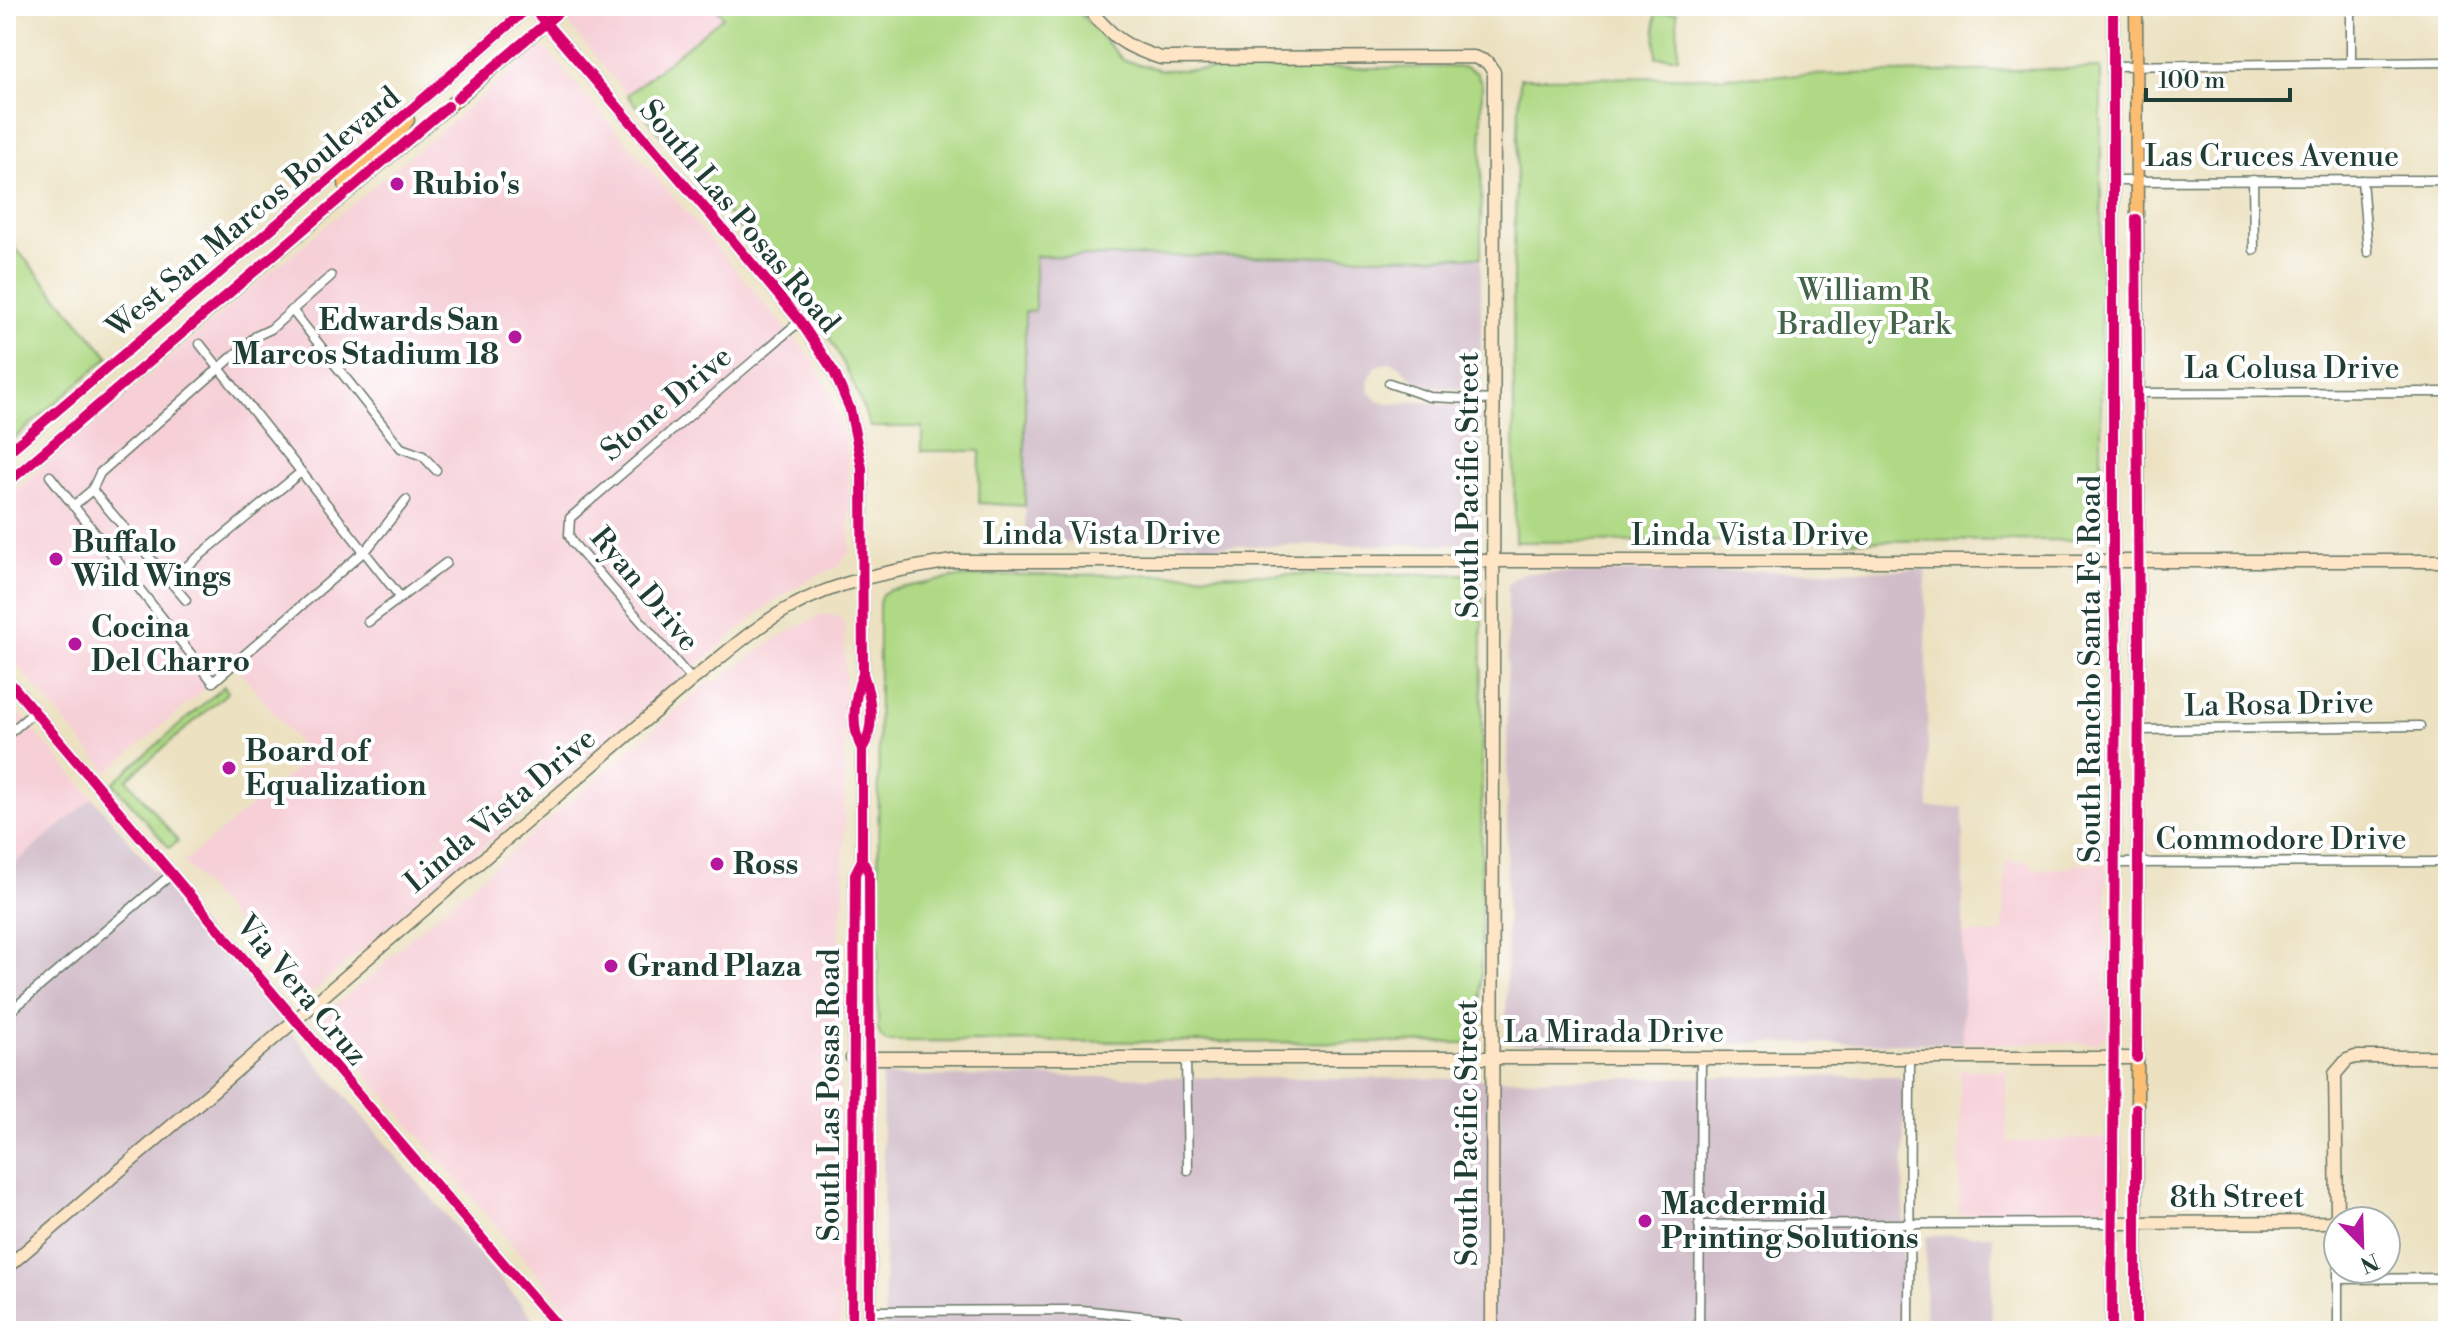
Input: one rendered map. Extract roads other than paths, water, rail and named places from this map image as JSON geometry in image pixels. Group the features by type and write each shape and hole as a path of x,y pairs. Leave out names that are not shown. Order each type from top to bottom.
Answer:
{"main road":[{"name":"South Las Posas Road","path":"530,6 800,321 834,372 850,409 858,442 863,496 863,674 855,692 856,738 862,749 862,860 855,874 852,1331"},
{"name":"West San Marcos Boulevard","path":"6,454 530,6"},
{"name":"West San Marcos Boulevard","path":"6,484 566,6"},
{"name":"South Pacific Street","path":"1086,6 1112,36 1133,49 1161,58 1474,57 1487,62 1494,72 1492,1331"},
{"name":"South Rancho Santa Fe Road","path":"2112,1331 2115,863 2113,6"},
{"name":"South Rancho Santa Fe Road","path":"2136,6 2136,1331"},
{"path":"346,194 345,181 393,140 412,109"},
{"path":"173,311 187,329"},
{"name":"Linda Vista Drive","path":"6,1268 692,680 787,609 862,577 953,561 2448,561"},
{"name":"Via Vera Cruz","path":"6,678 390,1134 562,1331"},
{"name":"South Las Posas Road","path":"862,860 869,873 870,1331"},
{"path":"2337,1205 2335,1074 2339,1067 2355,1057 2448,1057"},
{"name":"La Mirada Drive","path":"852,1058 2137,1058"},
{"name":"8th Street","path":"2111,1223 2322,1222"}],"street":[{"path":"2351,6 2351,62"},
{"path":"2113,66 2448,62"},
{"path":"2253,180 2254,250"},
{"path":"2362,180 2368,252"},
{"name":"Las Cruces Avenue","path":"2113,181 2439,180 2448,187"},
{"path":"73,506 92,490 100,473 256,336 271,329 331,276"},
{"path":"292,310 401,448 423,456 436,470"},
{"name":"Stone Drive","path":"568,526 576,511 800,321"},
{"path":"200,344 401,598"},
{"path":"1389,383 1430,397 1493,400"},
{"name":"La Colusa Drive","path":"2137,393 2448,392"},
{"path":"169,581 301,472"},
{"path":"50,476 213,682 364,552 406,500"},
{"path":"92,490 186,600"},
{"name":"Ryan Drive","path":"568,526 573,543 692,680"},
{"path":"368,622 446,563"},
{"path":"6,736 34,712"},
{"name":"La Rosa Drive","path":"2138,730 2420,726"},
{"path":"2448,818 2448,862"},
{"name":"Commodore Drive","path":"2115,863 2448,862"},
{"path":"6,1015 173,873"},
{"path":"1699,1331 1701,1058"},
{"path":"1909,1331 1910,1058"},
{"path":"1186,1059 1188,1170"},
{"path":"1699,1225 2111,1223"},
{"path":"2402,1278 2448,1278"},
{"path":"2338,1285 2338,1331"},
{"path":"870,1311 1081,1310 1178,1320 1178,1331"}],"place":[{"name":"Rubio's","path":"397,184"},
{"name":"Edwards San Marcos Stadium 18","path":"515,337"},
{"name":"Buffalo Wild Wings","path":"56,559"},
{"name":"Cocina Del Charro","path":"75,644"},
{"name":"Board of Equalization","path":"229,768"},
{"name":"Ross","path":"717,864"},
{"name":"Grand Plaza","path":"611,966"},
{"name":"Macdermid Printing Solutions","path":"1645,1221"}],"park label":[{"name":"William R Bradley Park","path":"1864,307"}]}
